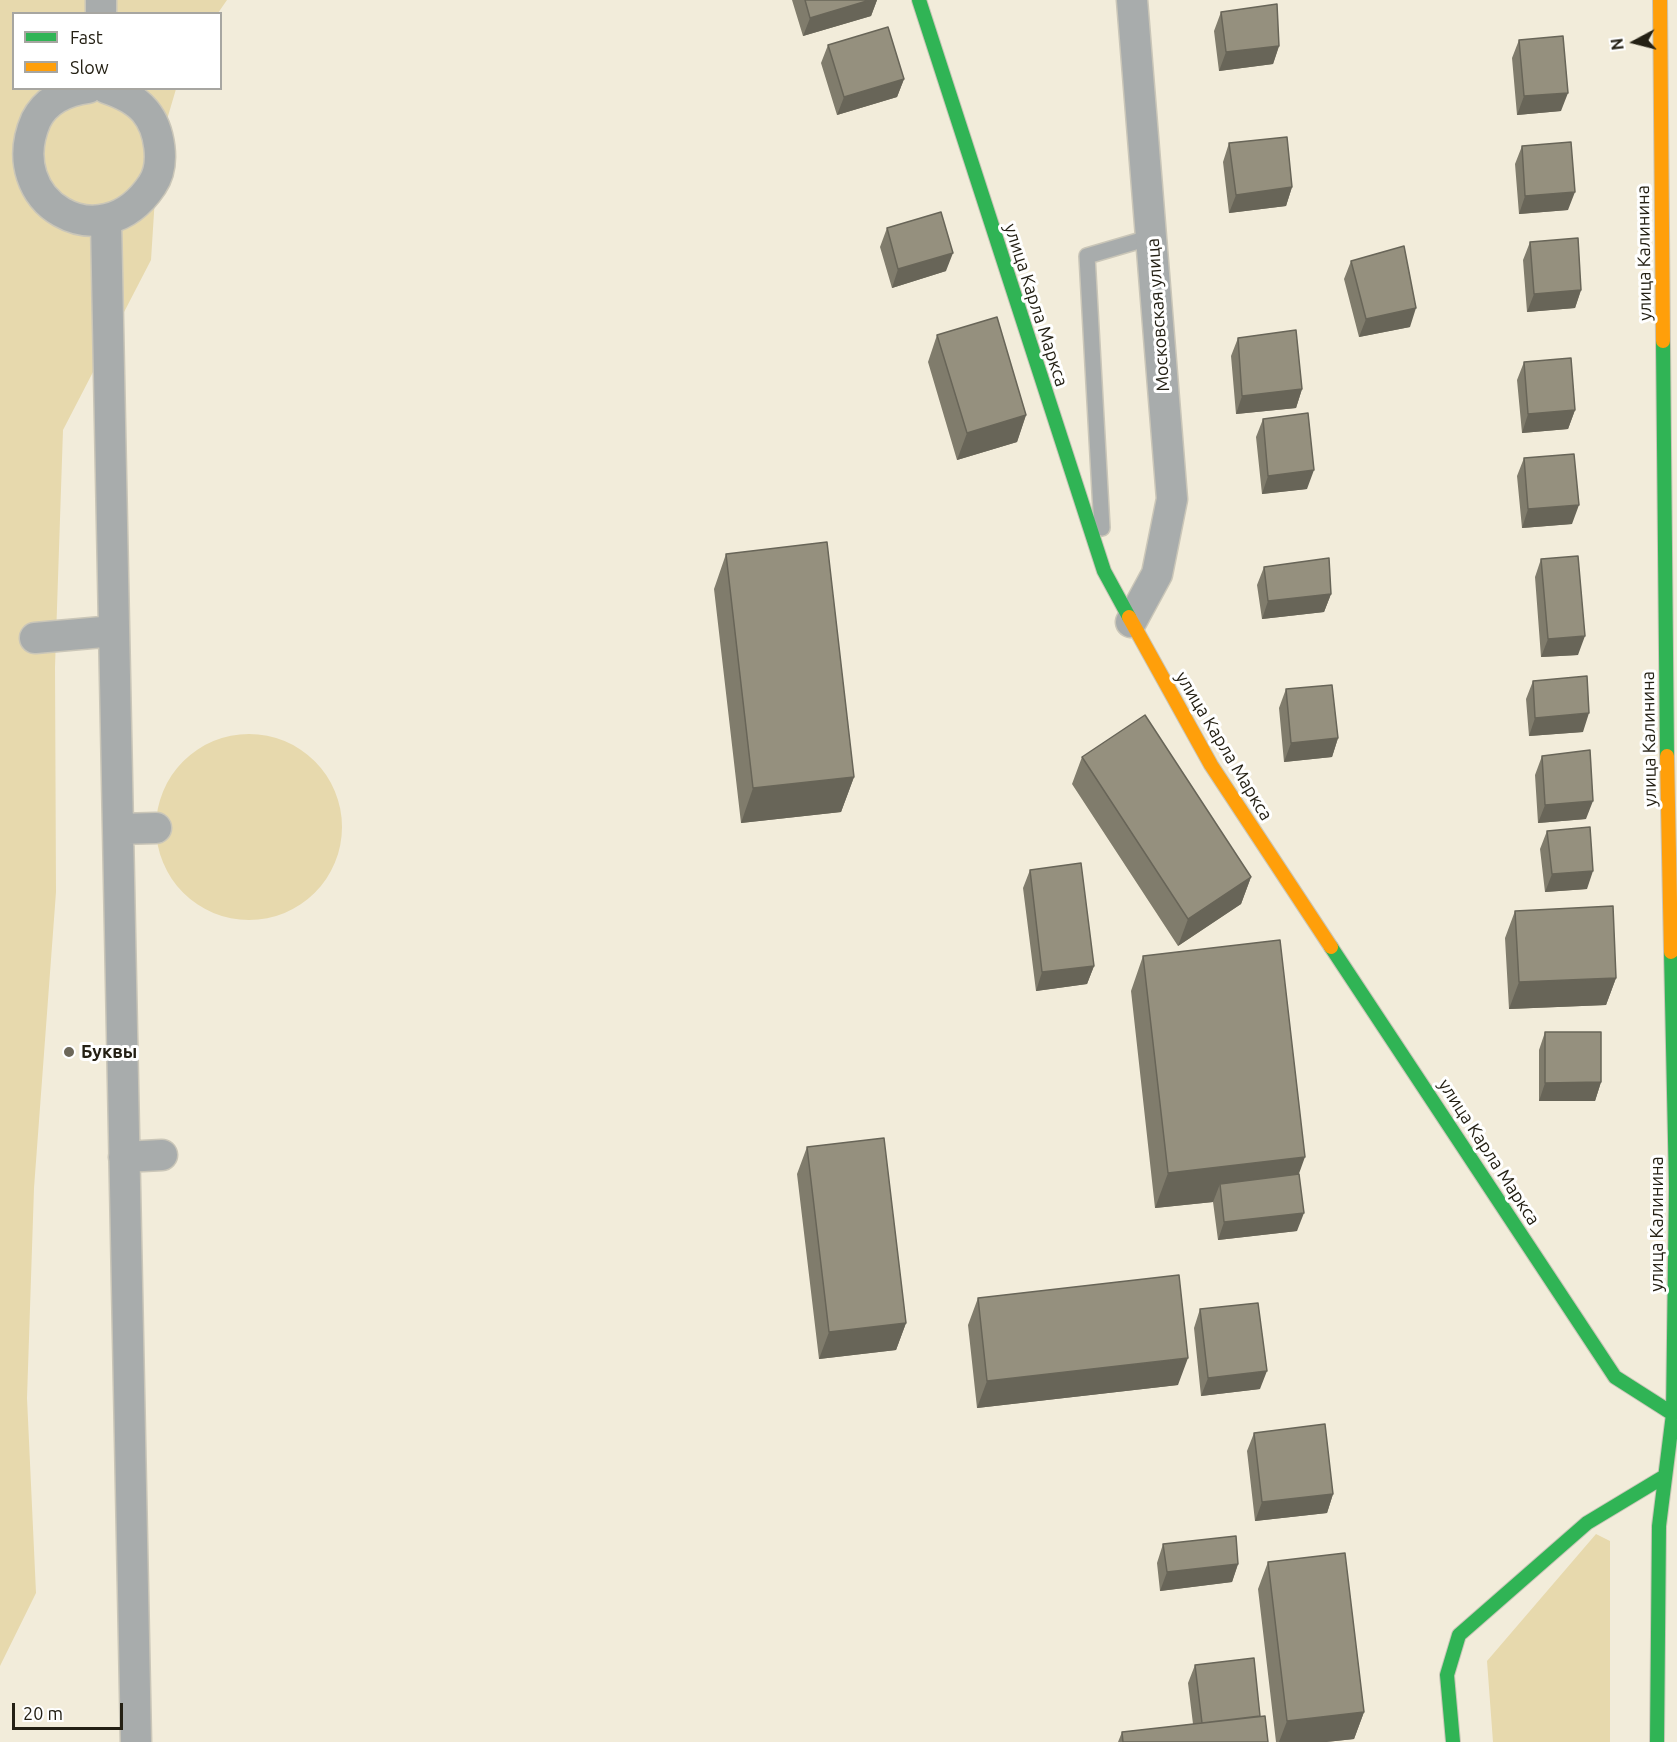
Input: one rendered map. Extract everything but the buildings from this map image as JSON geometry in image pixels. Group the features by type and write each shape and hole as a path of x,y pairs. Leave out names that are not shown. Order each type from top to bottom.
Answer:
{"street":[{"name":"улица Карла Маркса","path":"919,0 1104,571 1131,622 1211,765 1615,1377 1673,1414"},
{"name":"Московская улица","path":"1131,622 1157,574 1172,499 1132,0"},
{"name":"улица Калинина","path":"1657,1742 1659,1526 1673,1414 1676,1186 1667,750 1660,0"},
{"path":"69,90 42,109 27,139 27,172 44,201 72,219 106,221 135,208 154,182 160,159 157,134 146,111 126,95 112,90"},
{"path":"106,221 136,1742"},
{"path":"35,638 114,632"},
{"path":"118,829 156,828"},
{"path":"124,1157 162,1155"},
{"path":"1453,1742 1447,1675 1459,1635 1587,1523 1665,1476"},
{"path":"1659,1526 1677,1536"}],"lane":[{"path":"1104,571 1088,256 1152,237"}],"shaded area":[{"path":"0,0 227,0 219,12 12,12 12,90 176,90 158,150 151,260 63,430 55,667 56,892 34,1188 27,1398 36,1593 0,1666"},
{"path":"249,734 284,741 300,750 314,762 326,776 335,792 342,827 335,862 326,878 314,892 300,904 284,913 249,920 214,913 198,904 184,892 172,878 163,862 156,827 163,792 172,776 184,762 198,750 214,741"},
{"path":"1596,1534 1610,1541 1610,1742 1493,1742 1487,1661"}],"traffic: fast":[{"path":"919,0 1104,571 1129,617"},
{"path":"1663,341 1667,756"},
{"path":"1331,947 1615,1377 1673,1414"},
{"path":"1657,1742 1659,1526 1673,1414 1676,1186 1671,952"},
{"path":"1453,1742 1447,1675 1459,1635 1587,1523 1665,1476"}],"traffic: slow":[{"path":"1660,0 1663,341"},
{"path":"1129,617 1211,765 1331,947"},
{"path":"1667,756 1671,952"}],"place":[{"name":"Буквы","path":"69,1052"}]}
